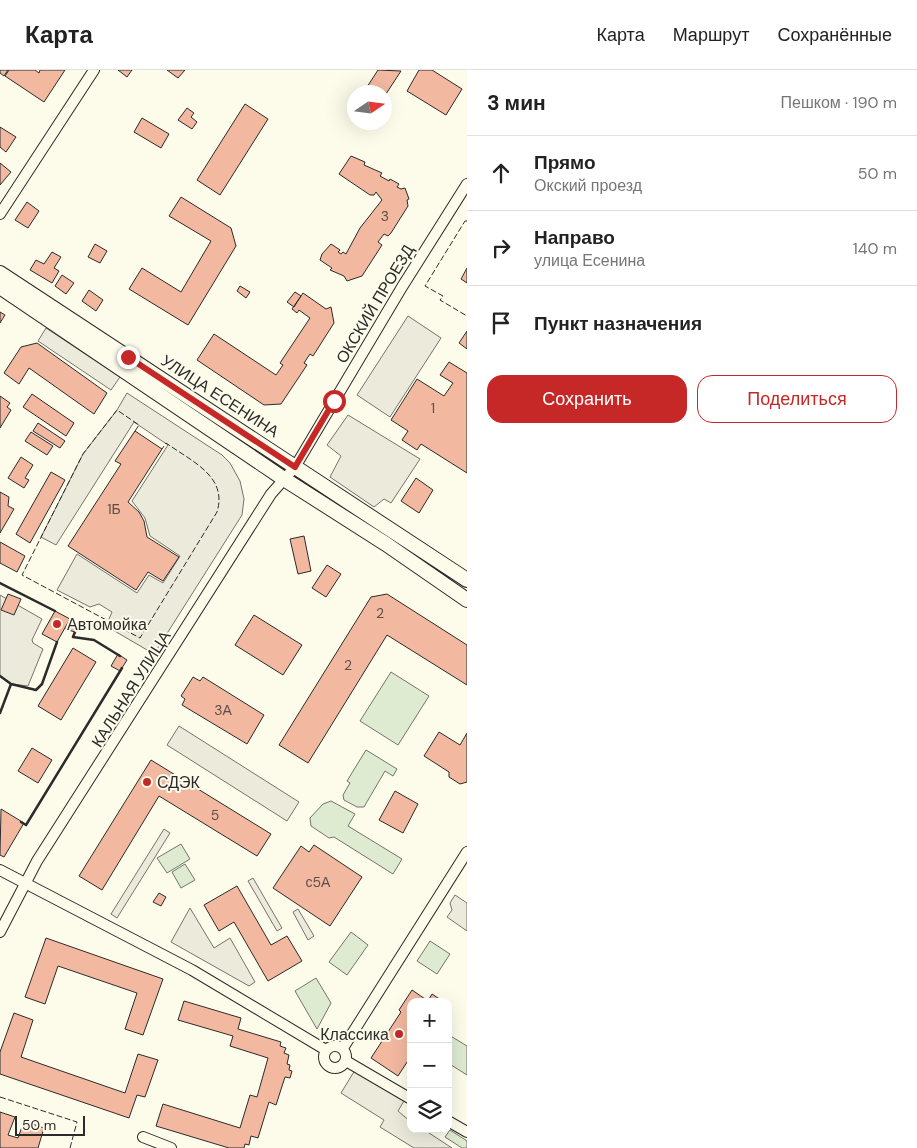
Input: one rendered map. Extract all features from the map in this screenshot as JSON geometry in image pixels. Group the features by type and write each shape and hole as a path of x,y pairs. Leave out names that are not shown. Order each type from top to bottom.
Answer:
{"main road":[{"name":"УЛИЦА ЕСЕНИНА","path":"0,273 466,579"},
{"name":"УЛИЦА ЕСЕНИНА","path":"0,287 284,479 386,544 462,597"}],"street":[{"path":"0,214 94,70"},
{"name":"ОКСКИЙ ПРОЕЗД","path":"295,467 402,287 467,184"},
{"name":"КАЛЬНАЯ УЛИЦА","path":"0,932 24,882 271,494 295,467"},
{"path":"462,597 466,579"},
{"path":"343,1048 467,852"},
{"path":"0,870 192,970 326,1050"},
{"path":"326,1050 334,1046 343,1048"},
{"path":"326,1050 324,1060 330,1067 339,1068 346,1062 347,1057 343,1048"},
{"path":"346,1062 407,1097"},
{"path":"452,1123 467,1132"},
{"path":"143,1137 171,1148"}],"green space":[{"path":"391,672 429,696 398,745 360,721"},
{"path":"366,750 397,769 393,776 385,771 364,807 357,807 344,800 343,795 350,783 347,781"},
{"path":"331,801 355,814 348,826 402,859 393,874 334,837 329,838 311,826 310,818 323,804"},
{"path":"181,844 190,859 167,873 157,858"},
{"path":"185,864 195,880 181,888 172,872"},
{"path":"351,932 368,945 347,975 329,962"},
{"path":"430,941 450,954 437,974 417,961"},
{"path":"316,978 331,1003 317,1029 295,991"},
{"path":"452,1037 467,1046 467,1075 452,1066"},
{"path":"452,1131 467,1141 467,1148 462,1148 445,1137"}],"shaded area":[{"path":"408,316 441,338 390,417 357,395"},
{"path":"46,328 120,377 111,390 38,341"},
{"path":"127,393 222,455 230,463 240,481 244,499 242,515 154,654 106,626 112,612 99,604 90,607 57,590 77,554 137,593 149,575 163,583 180,556 150,536 145,518 132,501 168,445 134,422 56,545 41,537 83,454 117,410"},
{"path":"348,415 420,459 391,503 384,499 374,507 330,477 341,456 327,445"},
{"path":"0,595 42,619 32,640 33,643 43,649 28,686 12,684 0,676"},
{"path":"179,726 299,802 287,821 167,745"},
{"path":"164,829 170,833 117,918 111,914"},
{"path":"253,878 282,928 277,931 248,881"},
{"path":"455,895 467,903 467,931 447,917 452,910 450,903"},
{"path":"190,908 214,948 230,938 255,982 249,986 171,942"},
{"path":"298,909 314,936 308,940 293,912"},
{"path":"355,1070 404,1101 398,1111 407,1119 407,1133 429,1133 452,1148 414,1148 380,1127 384,1120 341,1093"}],"building":[{"path":"0,70 8,70 4,76 0,73"},
{"path":"9,70 35,70 39,73 40,70 65,70 44,102 5,76"},
{"path":"118,70 132,70 127,77"},
{"path":"167,70 185,70 178,78"},
{"path":"378,70 401,71 392,85 368,85"},
{"path":"419,70 432,70 462,89 446,115 407,91"},
{"path":"245,104 268,119 220,195 197,180"},
{"path":"187,108 194,113 191,117 197,122 192,129 178,120"},
{"path":"142,118 169,134 161,148 134,132"},
{"path":"0,127 16,137 6,152 0,147"},
{"path":"351,156 365,162 364,165 382,173 380,176 399,184 397,187 405,188 409,199 407,200 408,206 391,233 388,236 384,234 378,242 382,245 362,276 347,281 344,276 330,270 332,268 320,260 322,254 331,244 340,250 338,252 341,254 343,252 346,254 360,228 382,200 376,192 374,195 370,195 339,174"},
{"path":"0,163 11,172 0,185"},
{"path":"181,197 231,228 236,246 188,325 129,289 142,268 181,292 211,241 169,216"},
{"path":"27,202 39,211 28,228 15,220"},
{"path":"95,244 107,251 100,263 88,257"},
{"path":"52,252 61,257 54,268 59,271 52,283 30,270 36,260 44,264"},
{"path":"467,268 467,283 461,279"},
{"path":"62,275 74,283 66,294 55,286"},
{"path":"240,286 250,292 246,298 237,291"},
{"path":"89,290 103,300 96,311 82,301"},
{"path":"295,292 301,296 294,307 287,302"},
{"path":"303,293 326,309 331,307 334,323 313,356 310,354 304,363 307,365 281,404 264,405 197,360 214,334 276,375 283,365 280,363 310,318 299,310 297,313 292,309"},
{"path":"0,312 5,315 0,323"},
{"path":"467,331 467,349 459,343"},
{"path":"37,343 107,393 94,414 29,368 19,384 4,373 21,347"},
{"path":"449,362 467,373 467,473 421,444 417,450 402,440 408,431 391,420 417,379 444,396 453,383 440,375"},
{"path":"32,394 74,423 66,436 23,407"},
{"path":"0,396 10,403 7,407 11,410 0,428"},
{"path":"38,423 65,441 60,448 33,431"},
{"path":"135,431 162,449 128,502 139,512 144,521 147,537 179,557 163,581 148,572 136,590 68,546 121,464 115,461"},
{"path":"31,432 53,446 47,455 25,441"},
{"path":"21,457 33,465 25,478 29,480 24,488 8,478"},
{"path":"51,472 65,480 30,543 16,534"},
{"path":"416,478 433,490 419,513 401,501"},
{"path":"0,492 9,497 8,506 14,509 0,533"},
{"path":"304,536 311,571 298,574 290,539"},
{"path":"0,542 25,556 17,572 0,563"},
{"path":"327,565 341,574 326,597 312,588"},
{"path":"8,594 21,599 14,615 1,610"},
{"path":"387,594 467,645 467,685 387,635 308,763 279,745 371,597"},
{"name":"Автомойка","path":"55,611 70,619 57,642 42,634"},
{"path":"254,615 302,645 283,675 235,645"},
{"path":"70,619 79,624 75,632 65,629"},
{"path":"73,648 96,662 61,720 38,706"},
{"path":"118,654 127,660 120,671 111,666"},
{"path":"193,677 200,681 203,677 264,715 247,744 182,705 185,699 181,696"},
{"path":"439,732 460,745 467,733 467,782 460,784 449,777 449,772 424,756"},
{"path":"32,748 52,760 38,783 18,771"},
{"path":"151,760 271,834 257,856 159,796 102,890 79,876"},
{"path":"395,791 418,804 403,833 379,820"},
{"path":"1,809 24,823 4,857 0,855"},
{"path":"314,845 362,877 330,926 273,888 301,846 309,852"},
{"path":"237,886 271,945 287,936 302,961 268,981 234,922 219,931 204,905"},
{"path":"159,893 166,897 161,906 153,902"},
{"path":"46,938 163,979 143,1035 125,1029 137,993 58,966 45,1004 25,997"},
{"name":"Классика","path":"412,990 424,998 407,998 407,1062 398,1076 371,1058 401,1012 399,1010"},
{"name":"Классика","path":"432,994 438,998 430,998"},
{"path":"184,1001 241,1018 238,1029 281,1042 280,1046 286,1048 284,1053 289,1055 287,1064 290,1065 289,1070 292,1071 290,1078 285,1077 276,1105 269,1102 258,1138 251,1136 249,1145 245,1144 244,1148 229,1148 156,1126 163,1104 240,1128 250,1095 257,1097 268,1058 230,1046 233,1036 178,1020"},
{"path":"14,1013 33,1020 21,1057 125,1093 138,1054 158,1060 145,1097 137,1095 129,1118 0,1074 0,1052"},
{"path":"0,1112 15,1117 8,1135 18,1138 24,1121 44,1128 38,1148 0,1148"}],"fence":[{"path":"467,221 465,221 425,286 443,296 440,300 467,316"},
{"path":"135,431 139,425 117,410 83,454 22,575 140,638 217,512 219,499 212,479 196,463 166,443 162,449"},
{"path":"0,1097 77,1122 70,1148"}],"wall":[{"path":"0,583 55,611"},
{"path":"75,632 73,637 94,640 120,656"},
{"path":"0,676 11,684 36,690 42,684 57,642"},
{"path":"21,822 26,825 122,668"},
{"path":"0,713 11,684"}],"place":[{"name":"Автомойка","path":"57,624"},
{"name":"СДЭК","path":"147,782"},
{"name":"Классика","path":"399,1034"}],"route":[{"path":"128,357 295,467 334,401"}]}
